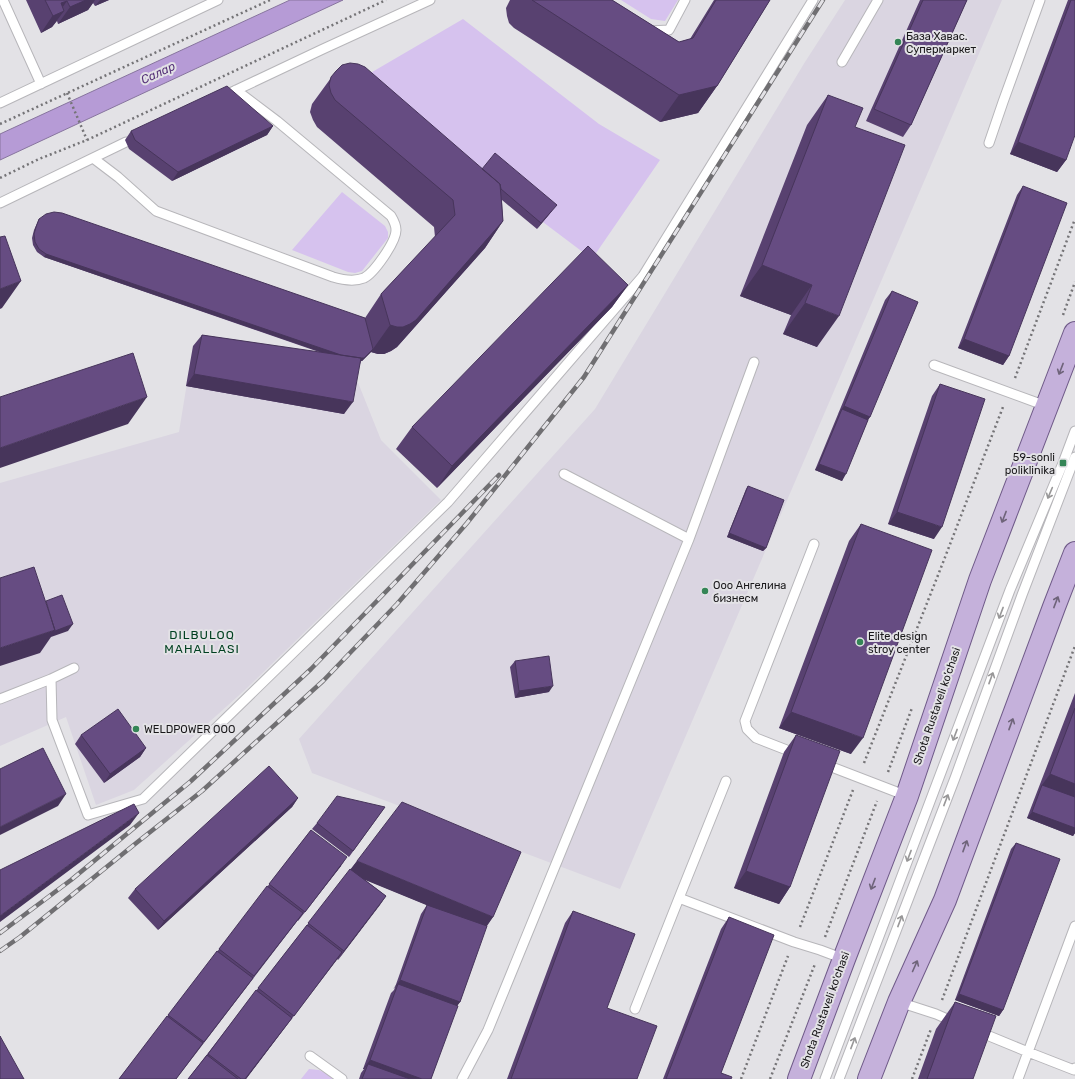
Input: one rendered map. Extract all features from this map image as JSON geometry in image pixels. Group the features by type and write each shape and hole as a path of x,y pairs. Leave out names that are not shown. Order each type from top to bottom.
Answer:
{"main road":[{"name":"Shota Rustaveli ko'chasi","path":"799,1079 907,796 980,580 1075,333"},
{"path":"869,1079 899,1002 945,900 1051,614 1075,554"}],"lane":[{"path":"3,0 41,84"},
{"path":"0,103 218,0"},
{"path":"223,96 430,0"},
{"path":"642,26 649,31 669,30 685,0"},
{"path":"51,679 52,720 88,815 143,799 448,502 643,276 813,0"},
{"path":"842,62 878,0"},
{"path":"990,143 1003,102 1040,0"},
{"path":"93,158 118,177 156,211 333,277 352,281 369,275 394,241 396,229 395,222 391,216 277,121 236,90"},
{"path":"0,203 126,142"},
{"path":"462,1079 488,1030 689,539 754,362"},
{"path":"934,365 1046,406"},
{"path":"825,1079 1010,590 1075,431"},
{"path":"839,1079 955,778 1020,600 1075,457"},
{"path":"564,474 689,539"},
{"path":"802,756 756,738 747,729 745,721 814,544"},
{"path":"0,699 51,679 74,668"},
{"path":"816,761 907,796"},
{"path":"634,1009 726,781"},
{"path":"679,898 794,942 844,959"},
{"path":"1018,1079 1075,926"},
{"path":"899,1002 936,1014 1028,1052 1074,1073"},
{"path":"310,1056 342,1079"}],"path":[{"path":"0,124 270,0"},
{"path":"0,178 38,159 87,140 386,0"},
{"path":"72,105 87,140"},
{"path":"741,1079 942,566 1075,219"},
{"path":"912,1079 1075,646"}],"shaded area":[{"path":"621,0 678,0 665,21 651,19"},
{"path":"845,0 1002,0 620,889 312,773 299,739 595,409 805,62"},
{"path":"463,19 599,124 660,160 592,259 374,95 367,75"},
{"path":"342,192 385,226 388,232 388,238 362,271 355,273 348,272 292,250"},
{"path":"193,346 353,370 381,440 441,500 247,688 134,790 96,805 66,717 0,746 0,483 179,432"},
{"path":"309,1069 319,1070 331,1076 332,1079 301,1079"}],"water":[{"name":"Салар","path":"290,0 343,0 0,160 0,134"}],"building":[{"path":"45,0 86,0 70,7 67,1 61,3 64,11 53,16"},
{"path":"532,0 612,0 679,42 693,38 716,0 770,0 717,86 679,95"},
{"path":"923,0 967,0 911,125 874,109"},
{"path":"1071,0 1075,0 1075,135 1066,160 1018,142"},
{"path":"350,63 365,67 500,184 503,221 416,320 403,327 390,325 381,294 455,215 453,200 335,100 329,85 331,77 342,65"},
{"path":"227,86 273,126 178,172 135,140 131,131"},
{"path":"828,95 863,108 855,127 905,145 839,316 805,303 812,285 762,265"},
{"path":"495,153 557,205 541,223 501,189 500,184 482,169"},
{"path":"1023,186 1067,203 1009,356 964,339"},
{"path":"54,212 62,213 365,318 373,349 364,358 341,355 46,254 39,249 35,242 34,234 39,219 46,214"},
{"path":"5,236 21,281 0,289 0,237"},
{"path":"588,246 628,285 452,466 412,427"},
{"path":"892,291 918,302 870,417 844,406"},
{"path":"202,335 361,358 353,402 194,374"},
{"path":"133,353 147,397 0,448 0,397"},
{"path":"940,384 985,399 942,527 897,512"},
{"path":"842,409 868,420 846,474 819,464"},
{"path":"748,486 784,500 766,548 729,533"},
{"path":"861,524 932,550 863,738 791,712"},
{"path":"34,567 55,630 0,648 0,578"},
{"path":"62,595 73,624 55,631 46,601"},
{"path":"549,656 553,686 519,691 515,661"},
{"path":"1075,708 1075,784 1050,774"},
{"path":"118,709 146,748 110,774 81,735"},
{"path":"796,735 840,751 790,887 746,871"},
{"path":"43,748 66,794 0,827 0,769"},
{"path":"269,766 298,798 164,921 135,889"},
{"path":"1042,785 1075,797 1075,828 1032,812"},
{"path":"337,796 385,807 353,851 317,823"},
{"path":"402,802 521,852 493,917 357,861"},
{"path":"134,804 139,813 0,916 0,870"},
{"path":"311,830 347,857 305,912 269,884"},
{"path":"1016,843 1060,859 1003,1010 959,994"},
{"path":"350,869 386,896 344,951 308,923"},
{"path":"267,886 303,913 254,976 219,949"},
{"path":"427,905 487,926 460,1002 400,980"},
{"path":"573,911 635,934 607,1008 657,1026 637,1079 511,1079"},
{"path":"729,917 774,935 721,1073 732,1077 731,1079 666,1079"},
{"path":"307,925 342,952 294,1016 258,988"},
{"path":"217,951 253,978 204,1042 168,1015"},
{"path":"398,984 458,1006 431,1079 422,1079 370,1060"},
{"path":"256,990 292,1018 245,1079 241,1079 208,1054"},
{"path":"955,1002 996,1016 973,1079 927,1079"},
{"path":"167,1016 203,1043 176,1079 119,1079"},
{"path":"0,1036 24,1079 0,1079"},
{"path":"207,1055 238,1079 188,1079"},
{"path":"368,1064 410,1079 362,1079"}],"railway":[{"path":"0,951 20,937 202,791 323,681 397,604 467,523 584,377 823,0"},
{"path":"0,933 71,880 191,781 311,669 499,475"}],"place":[{"name":"База Хавас. Супермаркет","path":"898,42"},
{"name":"59-sonli poliklinika","path":"1063,463"},
{"name":"Ооо Ангелина бизнесм","path":"705,591"},
{"name":"Elite design stroy center","path":"860,642"},
{"name":"WELDPOWER ООО","path":"136,729"}],"district":[{"name":"DILBULOQ MAHALLASI","path":"202,642"}]}
